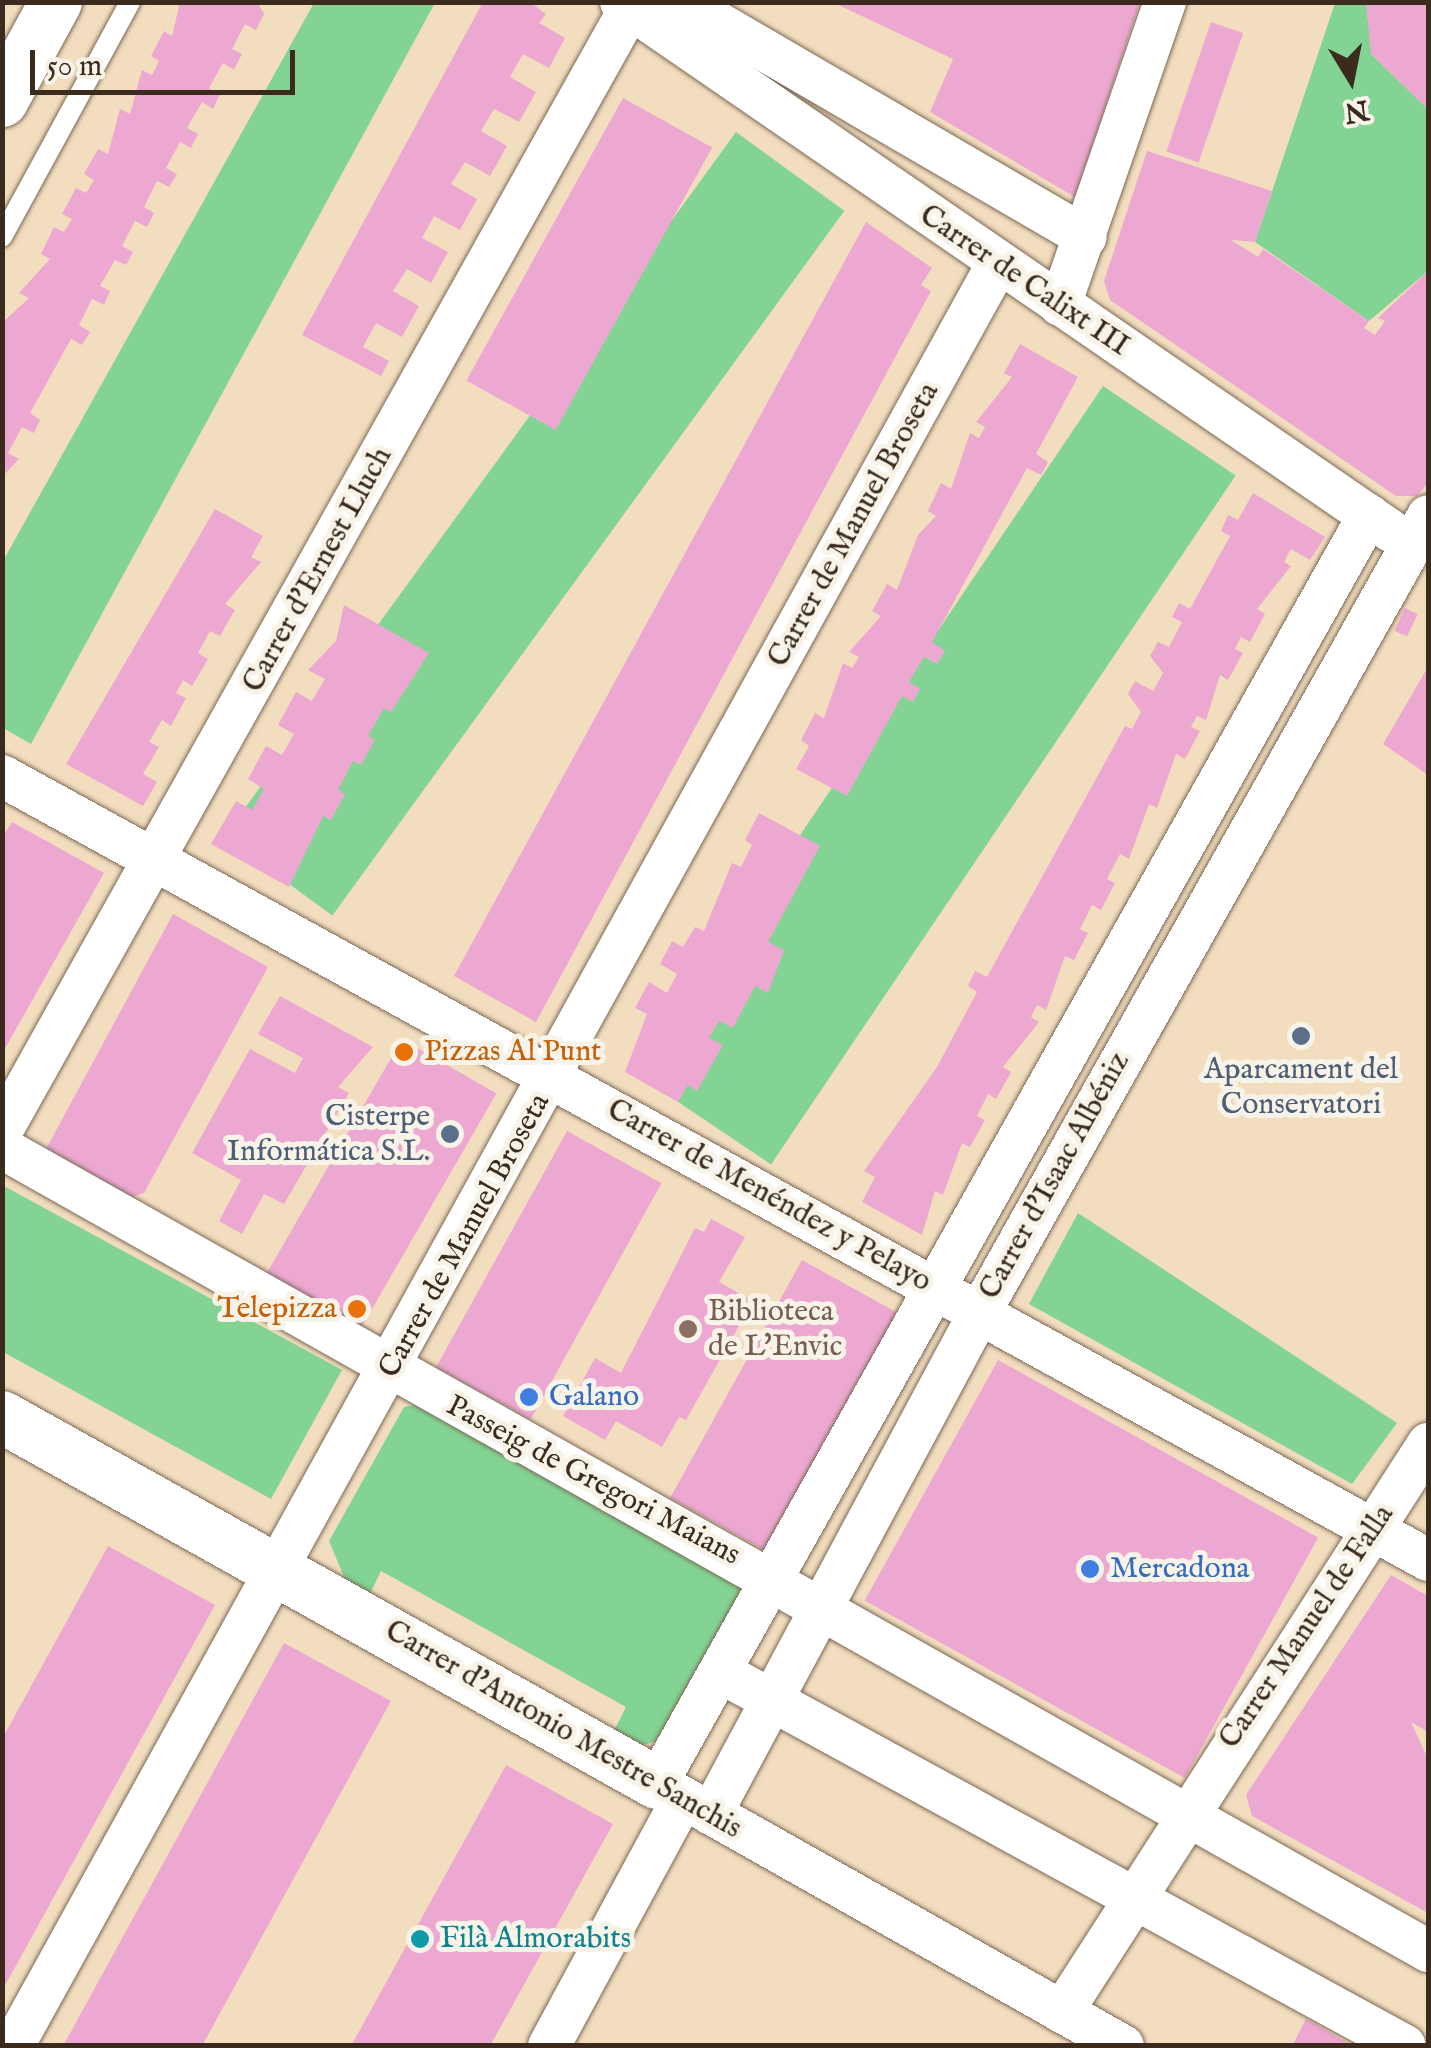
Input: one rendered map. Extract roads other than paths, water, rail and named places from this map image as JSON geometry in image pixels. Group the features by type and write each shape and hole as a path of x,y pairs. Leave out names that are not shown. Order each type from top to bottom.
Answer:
{"street":[{"path":"2,101 56,2"},
{"name":"Carrer de Calixt III","path":"682,2 1085,237"},
{"path":"1060,305 1166,2"},
{"name":"Carrer de Calixt III","path":"625,5 997,265 1369,516 1422,538"},
{"name":"Carrer d'Ernest Lluch","path":"2,1130 156,861 625,5"},
{"name":"Carrer de Manuel Broseta","path":"13,2046 390,1371 997,265"},
{"name":"Carrer d'Isaac Albéniz","path":"549,2046 684,1798 720,1672 1369,516"},
{"name":"Carrer d'Isaac Albéniz","path":"684,1798 775,1701 980,1312 1422,538"},
{"name":"Carrer de Menéndez y Pelayo","path":"2,776 1428,1560"},
{"name":"Passeig de Gregori Maians","path":"2,1148 390,1371 826,1606 1428,1951"},
{"name":"Carrer d'Antonio Mestre Sanchis","path":"2,1417 1122,2046"},
{"name":"Carrer Manuel de Falla","path":"1186,1810 1428,1444"},
{"path":"720,1672 1405,2046"},
{"path":"1062,2012 1186,1810"}],"lane":[{"path":"2,237 130,2"}],"place":[{"name":"Aparcament del Conservatori","path":"1301,1036"},
{"name":"Pizzas Al Punt","path":"404,1052"},
{"name":"Cisterpe Informática S.L.","path":"450,1134"},
{"name":"Telepizza","path":"357,1309"},
{"name":"Biblioteca de L'Envic","path":"688,1329"},
{"name":"Galano","path":"529,1397"},
{"name":"Mercadona","path":"1090,1569"},
{"name":"Filà Almorabits","path":"420,1939"}]}
